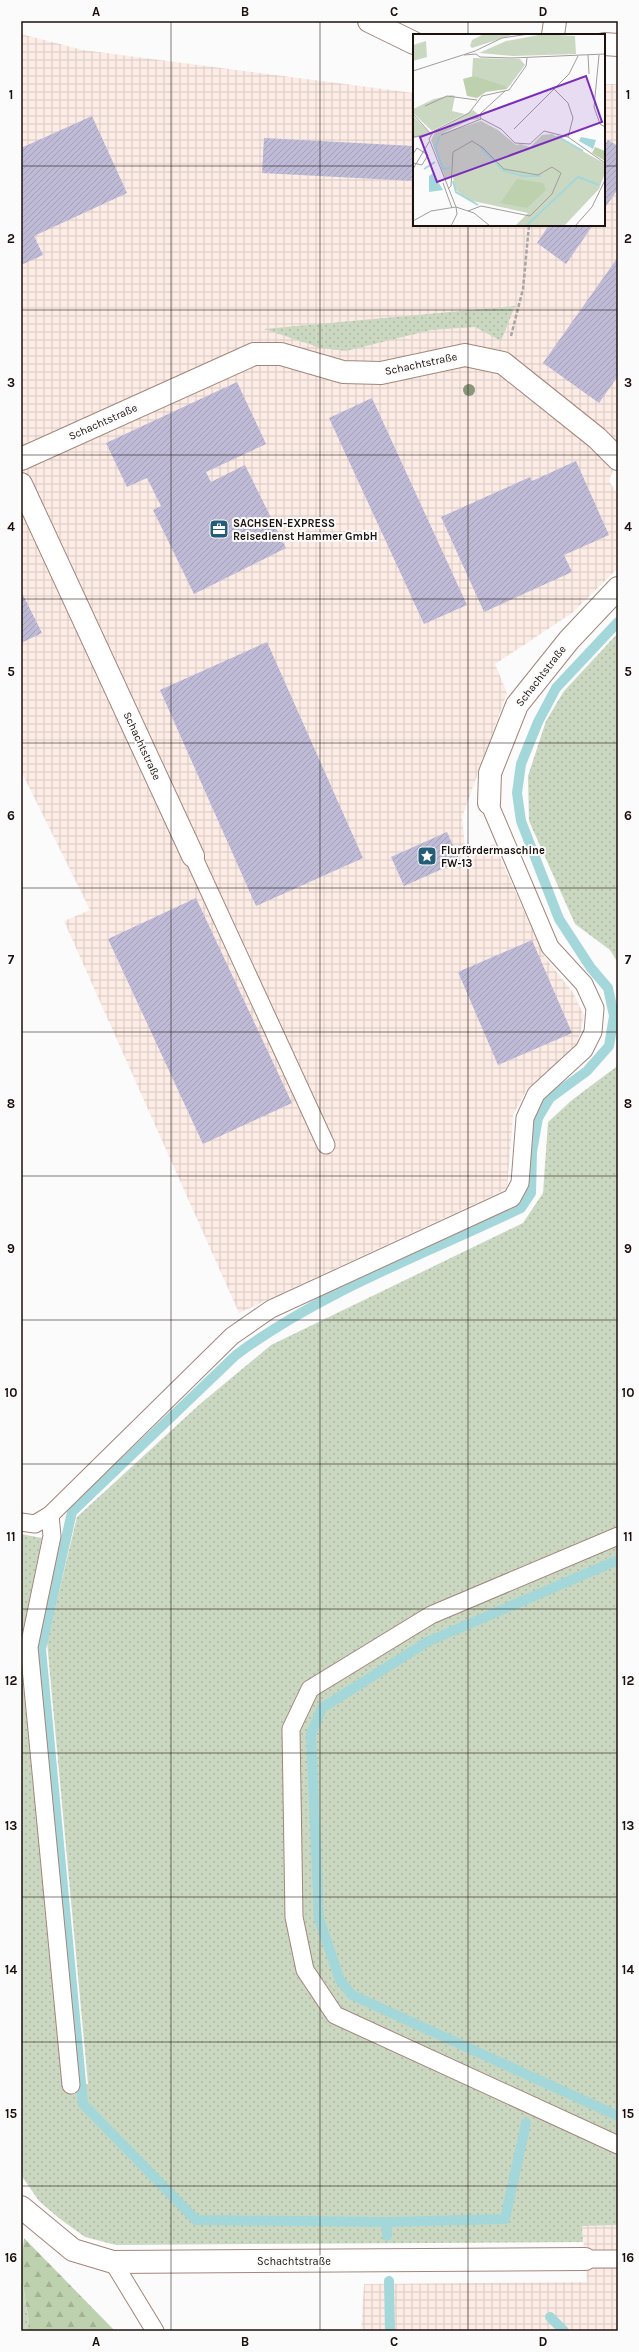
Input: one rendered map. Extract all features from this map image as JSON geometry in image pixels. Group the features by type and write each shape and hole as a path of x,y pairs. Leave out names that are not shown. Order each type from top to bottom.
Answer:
{"street":[{"path":"369,21 413,43"},
{"path":"553,34 555,21"},
{"path":"605,44 618,45"},
{"name":"Schachtstraße","path":"21,460 254,354 281,354 343,372 381,373 465,355 503,363 597,438 618,459"},
{"name":"Schachtstraße","path":"21,484 193,856"},
{"name":"Schachtstraße","path":"489,803 490,773 517,705 569,640 618,588"},
{"name":"Schachtstraße","path":"21,2207 73,2250 113,2262 585,2259"}],"lane":[{"path":"21,1522 35,1524 50,1515 232,1336 271,1309 512,1198 520,1184 525,1118 536,1094 584,1050 593,1032 595,1008 584,984 550,947 489,803"},
{"path":"193,856 326,1145"},
{"path":"50,1515 52,1536 29,1647 71,2085"},
{"path":"618,1536 431,1615 310,1689 291,1729 294,1917 305,1970 335,2015 618,2144"},
{"path":"585,2259 616,2260"},
{"path":"113,2262 155,2331"}],"path":[{"path":"503,363 523,289 529,226"}],"shaded area":[{"path":"21,34 83,50 413,93 413,226 605,226 605,84 618,84 618,457 609,481 618,495 618,568 572,613 495,664 507,693 462,817 466,857 494,844 544,956 574,994 584,1016 577,1046 527,1089 513,1115 507,1189 239,1313 64,921 90,910 21,771"},
{"path":"618,2225 618,2331 361,2331 364,2284 587,2282 582,2226"}],"green space":[{"path":"515,306 501,341 475,327 431,330 346,351 321,348 264,329"},
{"path":"618,633 618,963 610,950 575,924 529,821 528,776 546,721 564,691"},
{"path":"618,1062 618,2225 582,2226 583,2242 116,2245 85,2237 60,2219 39,2201 21,2175 21,1663 63,2085 88,2084 47,1642 77,1517 200,1404 271,1345 523,1223 543,1193 548,1122 572,1100 616,1067"},
{"path":"21,1534 42,1538 21,1641"},
{"path":"24,2238 115,2331 27,2331 29,2323 21,2272"},
{"path":"21,2272 29,2323 27,2331 21,2331"}],"building":[{"path":"92,116 127,193 34,236 43,255 21,265 21,148"},
{"path":"264,138 413,146 413,181 262,173"},
{"path":"608,140 618,146 618,189 605,208 605,144"},
{"path":"548,226 592,226 566,264 537,243"},
{"path":"618,257 618,376 599,403 543,363"},
{"path":"237,382 266,444 206,472 211,482 245,465 286,548 194,594 153,510 161,506 147,478 127,487 106,443"},
{"path":"372,398 467,605 424,624 329,418"},
{"path":"576,461 609,535 564,555 572,572 484,612 441,517 530,477 532,481"},
{"path":"21,591 42,633 21,643"},
{"path":"267,642 363,858 256,906 160,690"},
{"path":"447,832 460,861 404,886 391,857"},
{"path":"196,898 292,1103 203,1144 108,939"},
{"path":"532,940 572,1033 498,1065 458,972"}],"waterway":[{"path":"526,2123 505,2219 387,2222 196,2220 83,2104 41,1649 72,1512 236,1355 269,1332 339,1292 521,1208 531,1193 532,1152 538,1118 550,1098 587,1071 609,1046 614,1016 608,988 591,968 559,919 521,821 517,793 521,764 538,722 556,688 618,622"},
{"path":"618,1560 427,1642 322,1708 311,1734 319,1919 340,1980 352,1995 618,2116"},
{"path":"387,2222 387,2236"},
{"path":"389,2281 390,2331"},
{"path":"550,2317 564,2331"}],"place":[{"name":"SACHSEN-EXPRESS Reisedienst Hammer GmbH","path":"219,529"},
{"name":"Flurfördermaschine FW-13","path":"427,856"}]}
